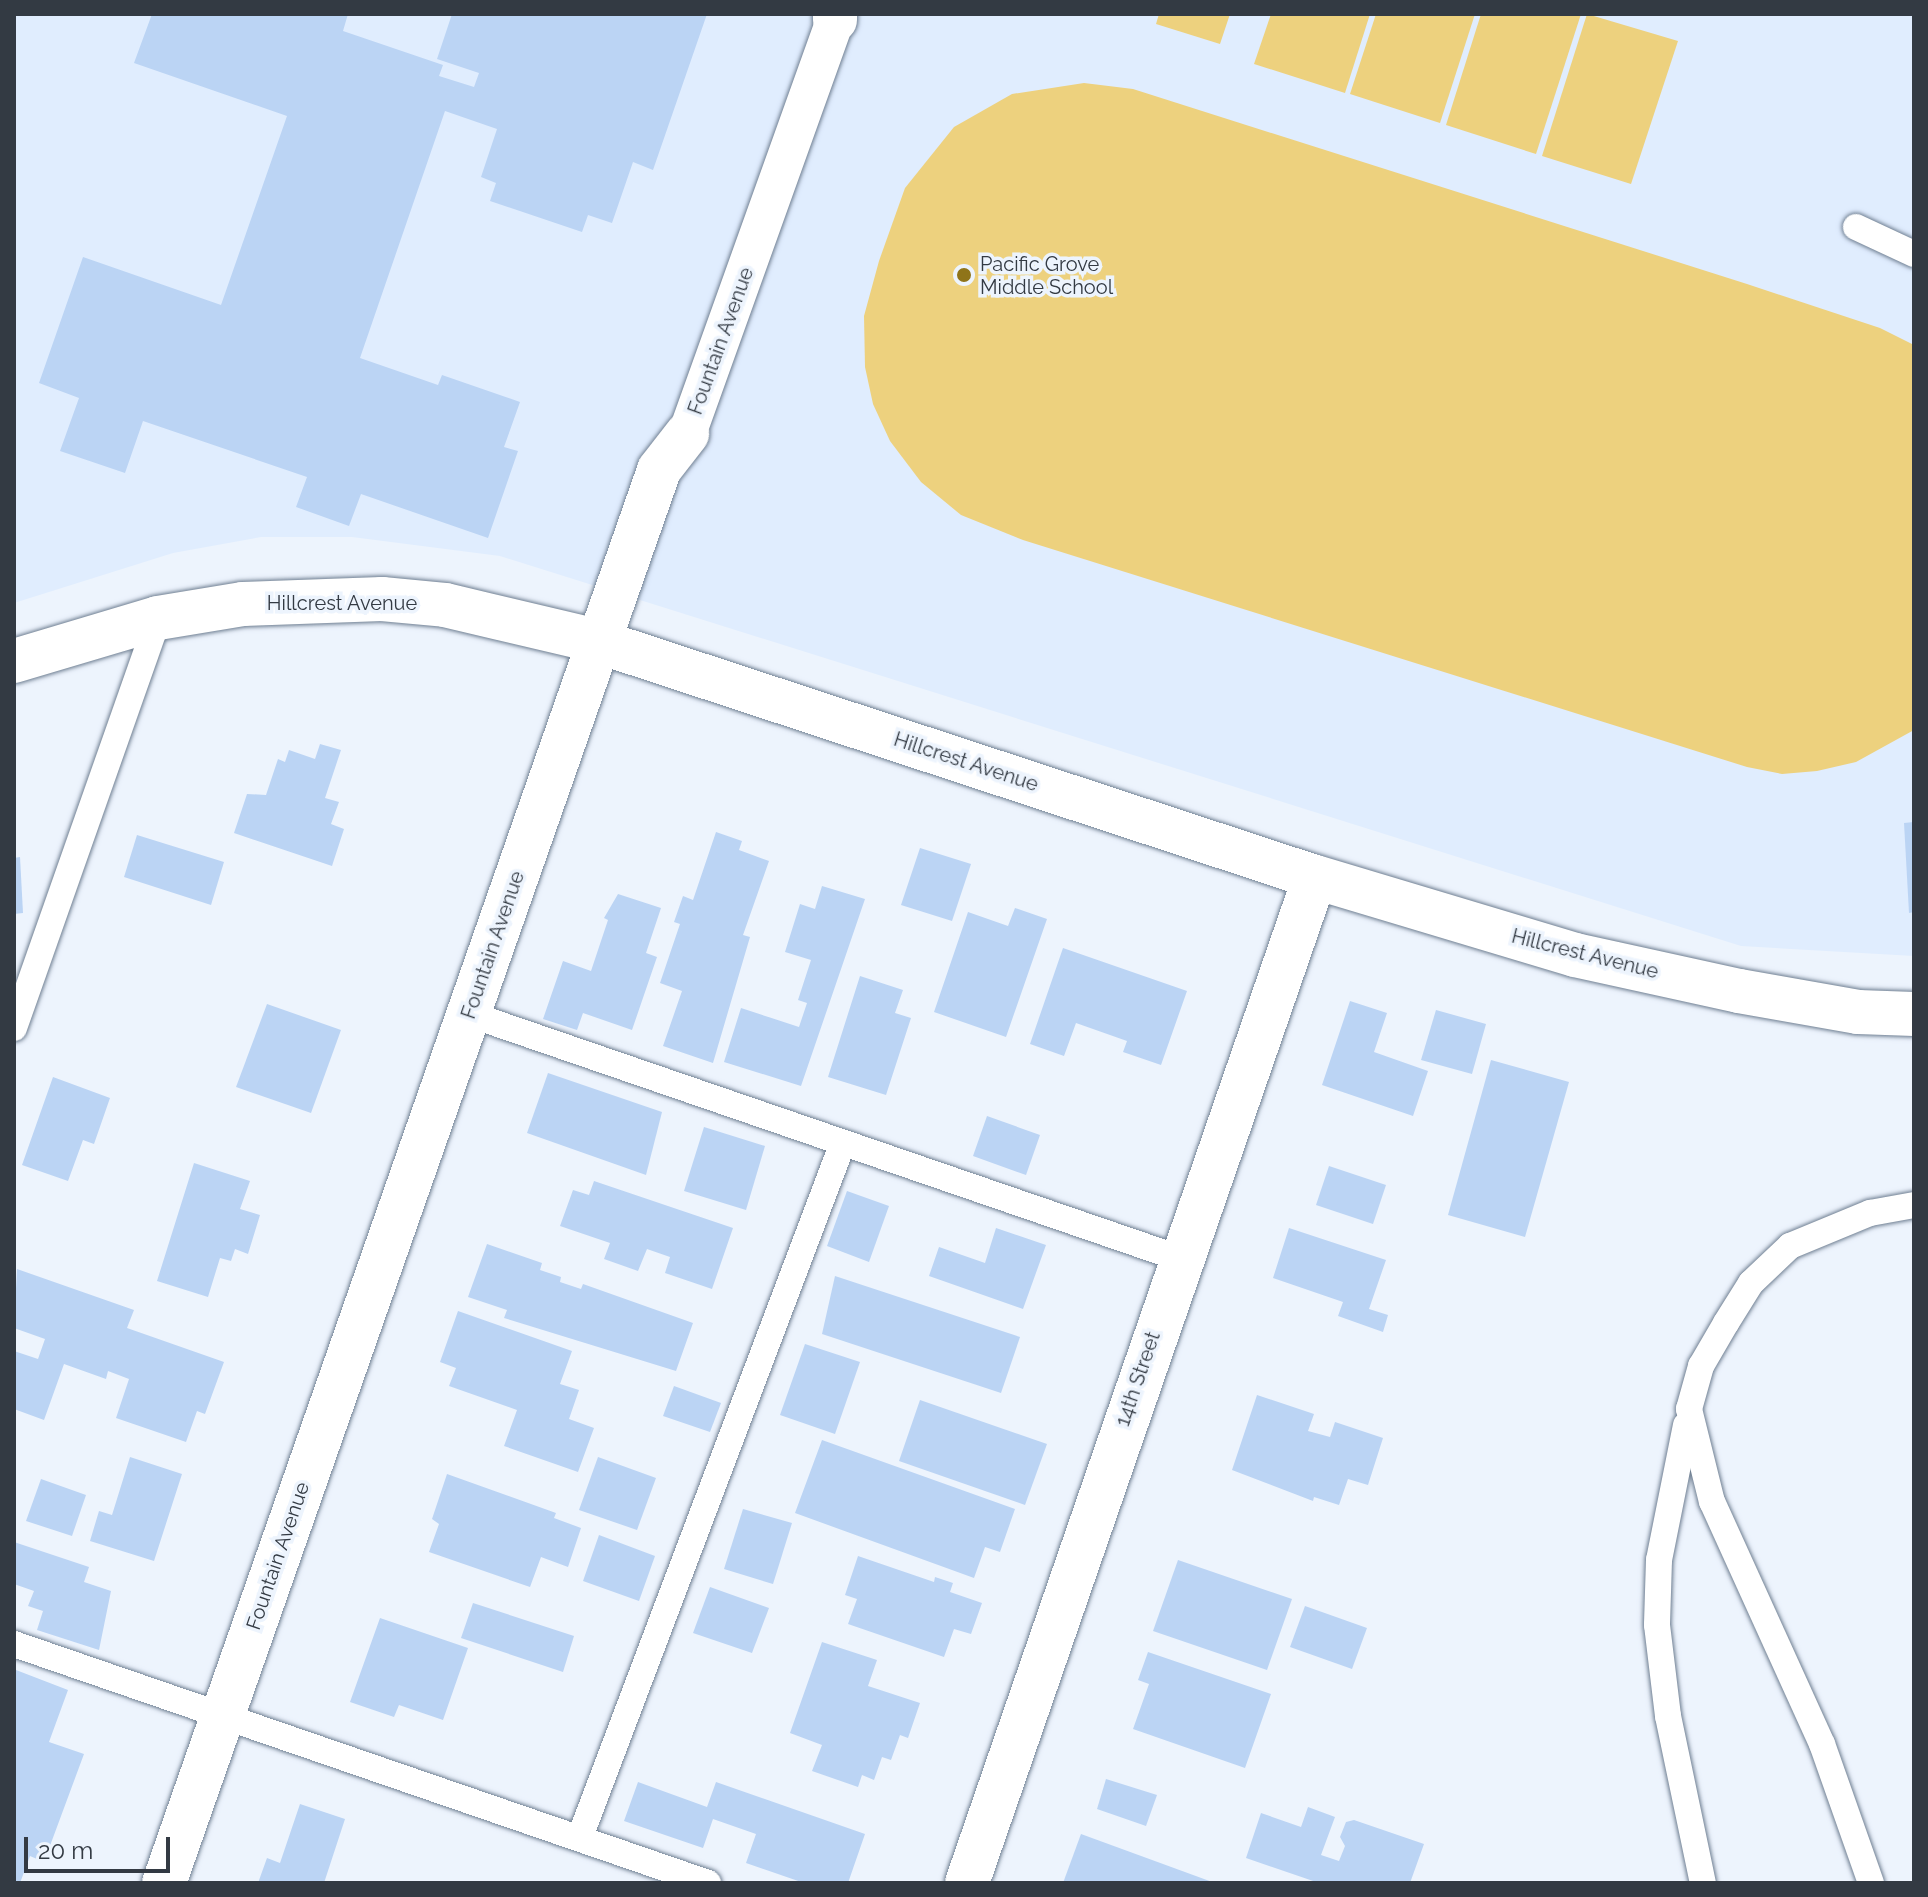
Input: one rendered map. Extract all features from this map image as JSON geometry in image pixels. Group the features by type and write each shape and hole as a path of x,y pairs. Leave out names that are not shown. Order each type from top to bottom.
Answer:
{"street":[{"name":"Fountain Avenue","path":"164,1883 597,641 659,470 687,434 835,17"},
{"name":"Hillcrest Avenue","path":"14,661 158,618 243,604 382,599 458,608 597,641 1315,877 1590,958 1739,991 1858,1012 1914,1014"},
{"name":"14th Street","path":"967,1883 1179,1258 1315,877"}],"lane":[{"path":"1856,227 1914,254"},
{"path":"14,1028 158,618"},
{"path":"469,1014 842,1145 1179,1258"},
{"path":"580,1837 842,1145"},
{"path":"1703,1883 1668,1716 1657,1625 1659,1560 1689,1409 1701,1366 1751,1283 1790,1246 1858,1217 1914,1205"},
{"path":"1689,1409 1712,1502 1822,1744 1871,1883"},
{"path":"14,1644 220,1719 580,1837 708,1883"}],"shaded area":[{"name":"Pacific Grove Middle School","path":"14,14 1914,14 1914,956 1741,946 500,556 352,537 261,537 173,553 14,603"},
{"path":"1159,14 1230,14 1220,44 1156,24"},
{"path":"1271,14 1370,14 1345,93 1254,64"},
{"path":"1376,14 1475,14 1440,123 1350,94"},
{"path":"1481,14 1581,14 1536,154 1446,125"},
{"path":"1587,14 1678,41 1631,184 1542,156"},
{"path":"1084,83 1133,89 1747,284 1880,328 1914,345 1914,730 1856,762 1817,771 1782,774 1747,767 1023,540 961,515 921,482 890,441 873,404 865,367 864,316 879,261 905,188 954,127 1012,94"}],"building":[{"path":"152,14 348,14 343,31 443,65 439,76 474,87 479,73 437,59 452,14 707,14 653,170 633,162 612,223 588,215 582,232 490,201 496,183 481,177 497,129 445,111 360,358 438,385 442,375 520,402 504,447 518,451 488,538 361,494 349,526 296,507 307,477 143,421 125,473 60,451 79,398 39,383 83,257 221,305 287,116 134,63"},
{"path":"320,744 341,750 325,798 339,802 331,824 344,829 332,866 234,833 247,794 266,795 278,759 285,762 289,750 315,759"},
{"path":"1914,822 1914,912 1909,913 1904,823"},
{"path":"716,832 742,841 739,850 769,861 743,935 750,937 713,1063 663,1046 682,991 660,983 680,924 674,922 683,896 693,900"},
{"path":"137,835 224,862 211,905 124,877"},
{"path":"920,848 971,864 952,921 901,905"},
{"path":"20,857 23,913 14,914 14,858"},
{"path":"822,886 865,899 801,1086 724,1062 741,1008 799,1027 807,1003 798,1000 811,960 785,952 800,904 815,909"},
{"path":"618,894 661,908 646,953 657,957 632,1030 583,1013 577,1030 543,1019 563,961 591,971 608,920 604,918"},
{"path":"1015,908 1047,919 1006,1037 934,1012 968,912 1008,926"},
{"path":"1063,948 1187,991 1161,1065 1123,1052 1127,1041 1076,1023 1064,1056 1030,1044"},
{"path":"860,976 903,990 895,1013 911,1018 886,1095 828,1077"},
{"path":"1350,1001 1387,1013 1374,1052 1428,1071 1413,1116 1322,1085"},
{"path":"267,1004 341,1030 311,1113 236,1087"},
{"path":"1436,1010 1486,1024 1472,1074 1421,1060"},
{"path":"1491,1060 1569,1082 1525,1237 1448,1215"},
{"path":"548,1073 662,1112 646,1175 527,1133"},
{"path":"53,1077 110,1098 94,1144 83,1140 68,1181 22,1165"},
{"path":"987,1116 1040,1135 1026,1175 973,1156"},
{"path":"704,1127 765,1146 746,1210 684,1191"},
{"path":"194,1163 250,1181 240,1209 260,1215 248,1254 235,1249 231,1261 220,1258 208,1297 157,1281"},
{"path":"1329,1166 1386,1185 1373,1224 1316,1205"},
{"path":"594,1181 733,1228 712,1289 665,1273 670,1257 647,1249 638,1271 604,1259 610,1243 560,1226 573,1190 589,1195"},
{"path":"847,1191 889,1206 869,1262 827,1246"},
{"path":"996,1228 1046,1245 1023,1309 929,1276 939,1247 985,1263"},
{"path":"1289,1228 1386,1260 1369,1309 1388,1315 1383,1332 1338,1316 1343,1302 1273,1278"},
{"path":"487,1244 542,1263 540,1270 561,1277 560,1282 581,1289 583,1284 693,1323 676,1371 504,1318 507,1310 468,1297"},
{"path":"17,1269 134,1310 127,1328 224,1362 205,1414 197,1411 186,1442 116,1418 129,1379 108,1371 106,1379 64,1364 44,1420 14,1409 14,1351 38,1359 45,1339 14,1328"},
{"path":"835,1276 1020,1337 1001,1393 822,1334"},
{"path":"458,1311 572,1351 560,1384 579,1390 569,1419 594,1428 578,1472 504,1446 517,1410 449,1386 456,1368 440,1362"},
{"path":"805,1344 860,1362 835,1434 780,1415"},
{"path":"674,1386 721,1403 710,1432 663,1416"},
{"path":"1257,1395 1314,1414 1308,1431 1330,1437 1335,1422 1383,1438 1368,1485 1348,1479 1339,1505 1314,1497 1313,1501 1232,1470"},
{"path":"920,1400 1047,1444 1025,1505 899,1461"},
{"path":"822,1440 1015,1509 1000,1552 985,1547 974,1578 795,1513"},
{"path":"130,1457 182,1474 154,1561 90,1541 99,1511 112,1515"},
{"path":"598,1457 656,1478 637,1530 579,1510"},
{"path":"447,1474 556,1513 554,1518 581,1528 568,1567 541,1557 530,1587 429,1552 439,1524 432,1519"},
{"path":"41,1479 86,1495 72,1536 26,1521"},
{"path":"743,1509 792,1523 773,1584 724,1569"},
{"path":"599,1535 655,1556 639,1601 583,1581"},
{"path":"14,1542 89,1567 84,1582 111,1591 99,1650 37,1630 43,1611 28,1606 34,1591 14,1584"},
{"path":"858,1556 934,1582 935,1577 953,1583 950,1592 982,1603 971,1634 954,1629 944,1657 848,1624 857,1599 845,1595"},
{"path":"1178,1560 1292,1599 1267,1670 1153,1631"},
{"path":"710,1587 769,1608 752,1653 693,1633"},
{"path":"473,1603 574,1636 563,1672 461,1638"},
{"path":"1305,1606 1367,1628 1352,1669 1290,1647"},
{"path":"380,1618 468,1648 443,1720 399,1705 394,1717 350,1702"},
{"path":"822,1642 877,1660 868,1686 920,1703 908,1738 900,1735 891,1760 882,1757 874,1780 862,1775 858,1787 812,1771 822,1745 790,1733"},
{"path":"1148,1652 1271,1694 1245,1768 1133,1729 1149,1684 1138,1680"},
{"path":"16,1670 68,1690 49,1742 84,1754 44,1862 30,1856 20,1883 14,1883"},
{"path":"1106,1779 1157,1795 1146,1826 1097,1809"},
{"path":"638,1782 707,1807 716,1782 865,1834 848,1883 804,1883 746,1863 756,1834 713,1819 703,1848 624,1821"},
{"path":"300,1804 345,1819 324,1883 258,1883 267,1858 280,1863"},
{"path":"1308,1807 1335,1817 1321,1855 1339,1861 1345,1846 1340,1837 1346,1822 1354,1820 1424,1844 1410,1883 1319,1883 1246,1858 1261,1813 1301,1827"},
{"path":"1081,1834 1215,1883 1063,1883"}],"place":[{"name":"Pacific Grove Middle School","path":"964,275"}]}
